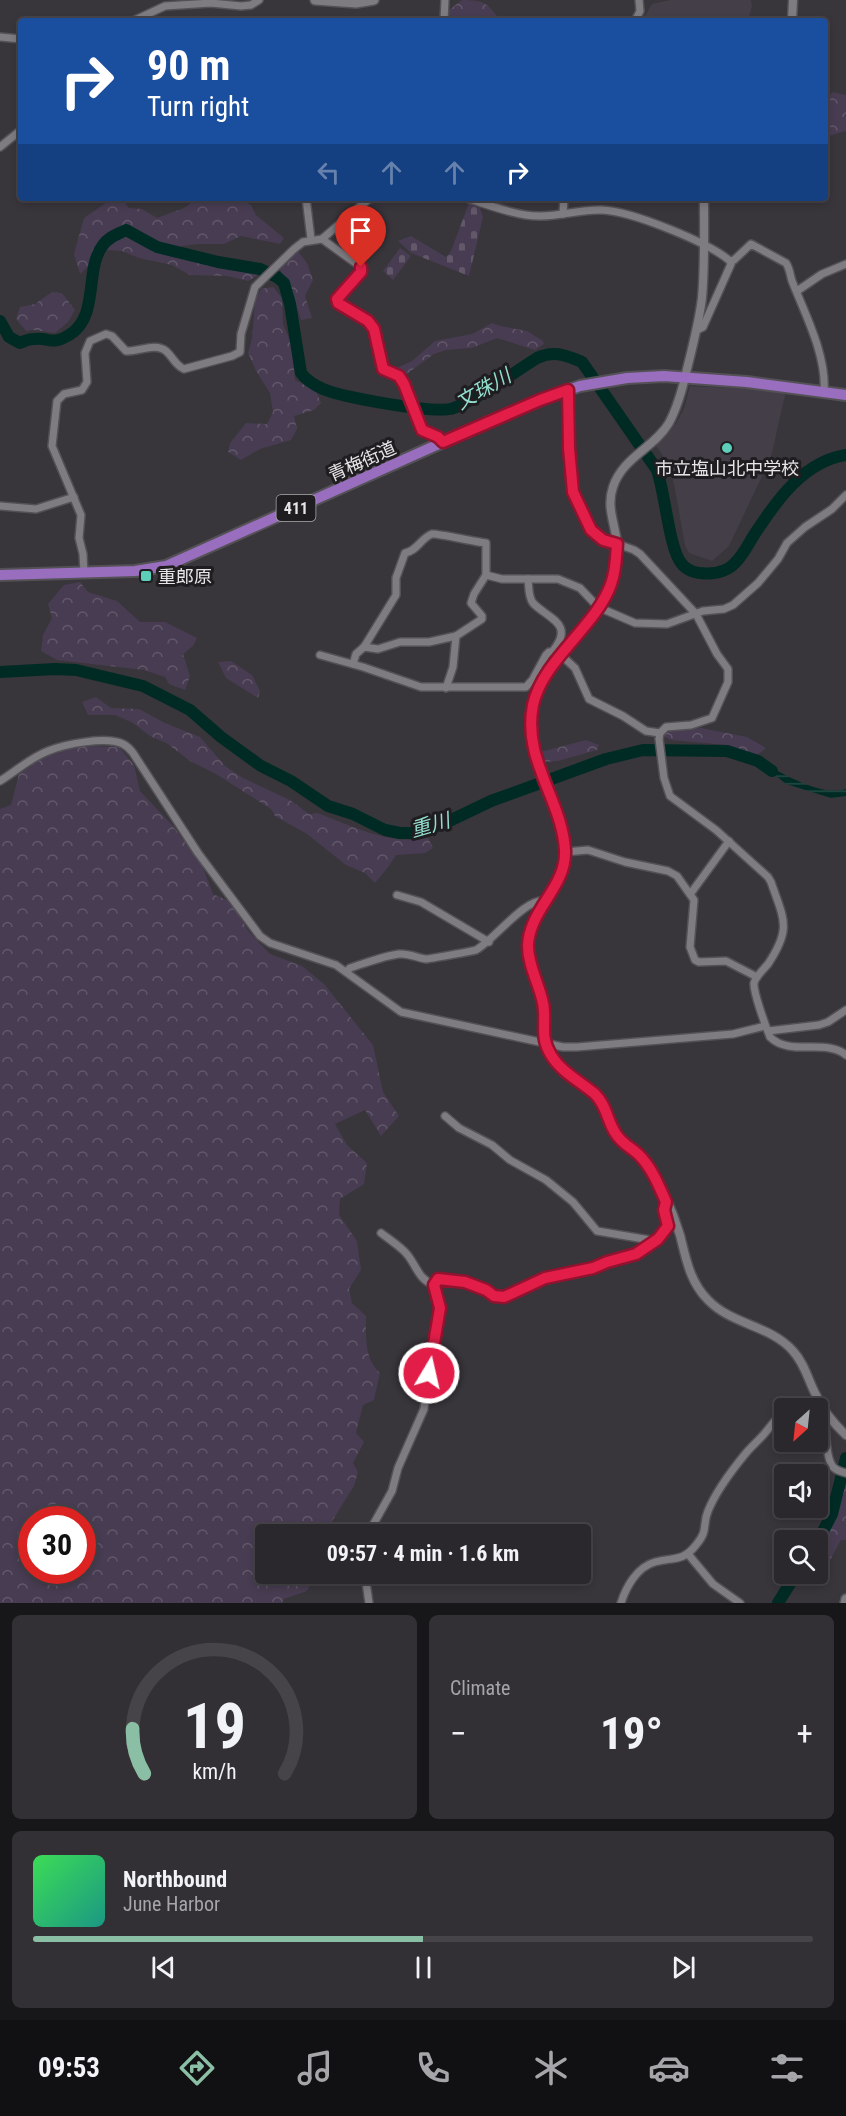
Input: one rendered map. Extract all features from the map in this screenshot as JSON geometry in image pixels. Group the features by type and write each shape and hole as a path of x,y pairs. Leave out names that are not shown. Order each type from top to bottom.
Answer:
{"highway":[{"name":"青梅街道","path":"0,575 135,571 166,566 443,442 540,400 580,386 644,377 685,377 747,382 846,395"}],"main road":[{"path":"315,0 356,3 374,0"}],"street":[{"path":"139,18 165,6 212,3 241,6 251,5 259,0"},
{"path":"444,18 445,0"},
{"path":"636,18 640,11 639,0"},
{"path":"792,18 793,0"},
{"path":"0,37 18,39"},
{"path":"0,147 18,132"},
{"path":"306,201 311,239"},
{"path":"84,573 79,538 81,515 52,446 57,401 64,394 82,390 87,382 85,353 90,341 106,334 112,336 126,351 159,347 184,369 232,356 240,351 241,334 255,287 259,282 294,249 311,239 321,238 366,201"},
{"path":"478,201 538,216 600,209 620,211 718,250 730,261"},
{"path":"563,214 564,201"},
{"path":"556,654 598,607 612,584 616,568 617,544 610,514 613,488 618,477 633,457 666,429 672,418 697,330 702,298 704,201"},
{"path":"321,238 361,267 361,272 337,299 338,303 368,321 374,329 383,369 399,376 411,397 422,430 438,437 443,442"},
{"path":"730,261 751,244 786,263 823,369 824,392"},
{"path":"697,330 703,327 730,261"},
{"path":"797,291 822,274 846,264"},
{"path":"568,390 569,448 573,492 591,530 603,540 640,554 696,614 717,654 728,669 728,682 712,718 691,725 666,727 659,736 664,778 670,796 729,841 768,877 785,922 782,938 768,964 757,977 754,986 770,1037 777,1042 797,1047 835,1049 846,1055"},
{"path":"486,575 502,579 558,579 574,584 598,607 635,622 667,624 733,605 758,583 778,559 787,543 805,527 832,510 846,495"},
{"path":"0,506 36,509 74,497"},
{"path":"352,664 356,654 364,646 396,595 396,578 405,554 436,533 458,540 486,543 486,575 471,603 483,620 456,636 429,642 400,642 378,648 364,646"},
{"path":"528,579 529,596 533,603 552,616 558,624 561,636 556,654 533,704 531,728 538,768 560,824 565,852 559,880 532,923 528,945 529,956 543,1001 546,1043 558,1065 601,1101 616,1135 646,1163 679,1234 687,1265 706,1299 724,1313 768,1331 786,1343 802,1361 818,1398"},
{"path":"446,688 453,667 456,636"},
{"path":"320,655 414,686 446,688 526,687 546,655 556,654 575,668 589,699 659,736"},
{"path":"0,781 49,750 92,741 121,743 134,753 198,853 261,936 270,943 336,965 401,1012 546,1043 577,1047 819,1025 846,1010"},
{"path":"691,893 729,841"},
{"path":"565,852 588,850 633,864 669,871 677,876 691,893 694,905 690,947 695,960 699,962 726,961 757,977"},
{"path":"397,895 421,902 489,942"},
{"path":"346,971 401,954 427,959 473,952 489,942 532,902 545,901"},
{"path":"445,1116 459,1128 492,1145 510,1160 546,1179 573,1202 597,1231 656,1241"},
{"path":"373,1524 394,1486 398,1468 424,1409 440,1308 434,1285 438,1279 465,1282 486,1290 494,1296 504,1297 545,1278 593,1268 636,1254 656,1241 668,1226 664,1210 666,1202"},
{"path":"381,1233 404,1251 412,1261 417,1273 426,1282 434,1285"},
{"path":"828,1413 844,1434"},
{"path":"621,1603 628,1584 653,1562 670,1561 688,1554 704,1534 706,1514 716,1494 747,1452 774,1421"},
{"path":"828,1450 831,1463 837,1470 846,1473"},
{"path":"688,1554 713,1584 740,1603"},
{"path":"366,1584 369,1603"}],"shaded area":[{"path":"670,0 751,0 752,6 749,18 644,18 652,4"},
{"path":"690,386 786,391 771,457 729,546 712,561 689,553 685,545 668,463 656,446 675,425 684,409"},
{"path":"758,761 813,787 835,791 846,789 846,796 831,798 786,784"}],"green space":[{"path":"462,0 476,1 485,4 499,18 449,18 449,10"},
{"path":"832,92 846,95 846,131 828,136 828,98"},
{"path":"109,201 123,201 129,208 142,209 157,218 184,208 194,201 242,201 251,205 256,215 284,238 280,244 241,236 224,244 181,246 184,258 255,272 257,276 248,281 227,276 190,275 172,265 139,258 122,251 106,250 80,274 74,254 84,218"},
{"path":"469,203 479,205 483,217 469,276 411,253 398,241 411,236 446,257 451,251"},
{"path":"400,248 411,256 393,280 383,271"},
{"path":"297,250 307,263 313,280 305,296 312,318 301,320 292,292 280,269"},
{"path":"273,287 282,298 283,324 291,343 295,380 316,391 321,403 314,410 294,416 297,429 291,440 260,449 241,460 228,452 230,443 246,423 267,424 273,412 270,393 248,353 252,339 255,301 261,289"},
{"path":"52,292 62,293 75,310 68,322 55,333 26,331 16,319 20,307 35,304"},
{"path":"492,323 527,331 544,344 535,350 497,338 472,348 446,350 434,354 404,376 392,370 412,361 435,341 472,334"},
{"path":"80,582 88,592 117,601 140,622 165,622 197,638 193,646 183,654 190,676 185,690 169,684 165,677 144,670 57,660 41,651 43,635 52,618 48,604 64,585"},
{"path":"231,661 252,675 260,691 258,698 226,678 218,662"},
{"path":"96,697 111,708 139,709 165,723 200,737 225,766 243,778 290,800 309,814 317,813 386,837 414,840 428,838 433,848 425,853 396,855 375,883 365,873 346,865 307,834 275,816 271,809 216,774 190,761 168,744 150,736 133,723 115,715 88,715 82,702"},
{"path":"701,728 747,737 766,748 756,756 727,745 671,740 663,736 667,729"},
{"path":"586,740 599,745 597,750 558,761 544,762 540,757 540,752"},
{"path":"91,746 119,747 134,765 140,791 173,826 202,865 213,894 231,902 249,932 270,954 302,966 324,984 373,1045 383,1092 399,1116 381,1136 365,1110 335,1124 347,1145 367,1163 364,1184 340,1199 339,1215 357,1241 361,1270 349,1289 352,1303 366,1316 366,1339 369,1354 380,1373 374,1400 363,1405 356,1433 364,1442 353,1463 358,1472 354,1486 330,1524 255,1524 255,1584 311,1584 307,1591 284,1599 282,1603 0,1603 0,809 11,805 19,774 54,750"},
{"path":"846,1484 846,1540 841,1540 828,1564 828,1530 826,1530 839,1504 841,1491"}],"waterway":[{"name":"文珠川","path":"0,321 9,337 20,343 32,339 54,341 69,335 79,327 85,317 97,255 108,240 126,230 157,247 218,262 260,269 277,277 284,283 290,304 301,373 314,384 333,392 389,404 444,410 475,398 537,358 549,354 570,357 582,362 657,470 677,555 686,568 700,573 716,573 735,563 775,505 795,482 818,465 846,455"},
{"name":"重川","path":"0,672 76,670 143,686 190,710 221,737 261,766 291,781 328,806 353,814 385,830 400,833 413,833 443,824 491,801 606,759 643,750 727,751 758,761 772,771"},
{"path":"824,1530 832,1514 846,1458"},
{"path":"778,1603 790,1584"}],"place":[{"name":"市立塩山北中学校","path":"727,448"},
{"name":"重郎原","path":"146,576"}],"route":[{"path":"361,267 361,272 337,299 338,303 359,314 374,329 383,369 399,376 411,397 422,430 438,437 443,442 568,390 569,448 573,492 596,536 617,544 616,568 608,591 544,679 533,704 531,728 538,768 560,824 565,852 559,880 532,923 528,945 529,956 543,1001 544,1037 551,1055 558,1065 596,1095 605,1108 616,1135 646,1163 666,1202 664,1210 668,1226 644,1251 593,1268 545,1278 504,1297 494,1296 486,1290 465,1282 438,1279 434,1285 440,1308 429,1373"}]}
